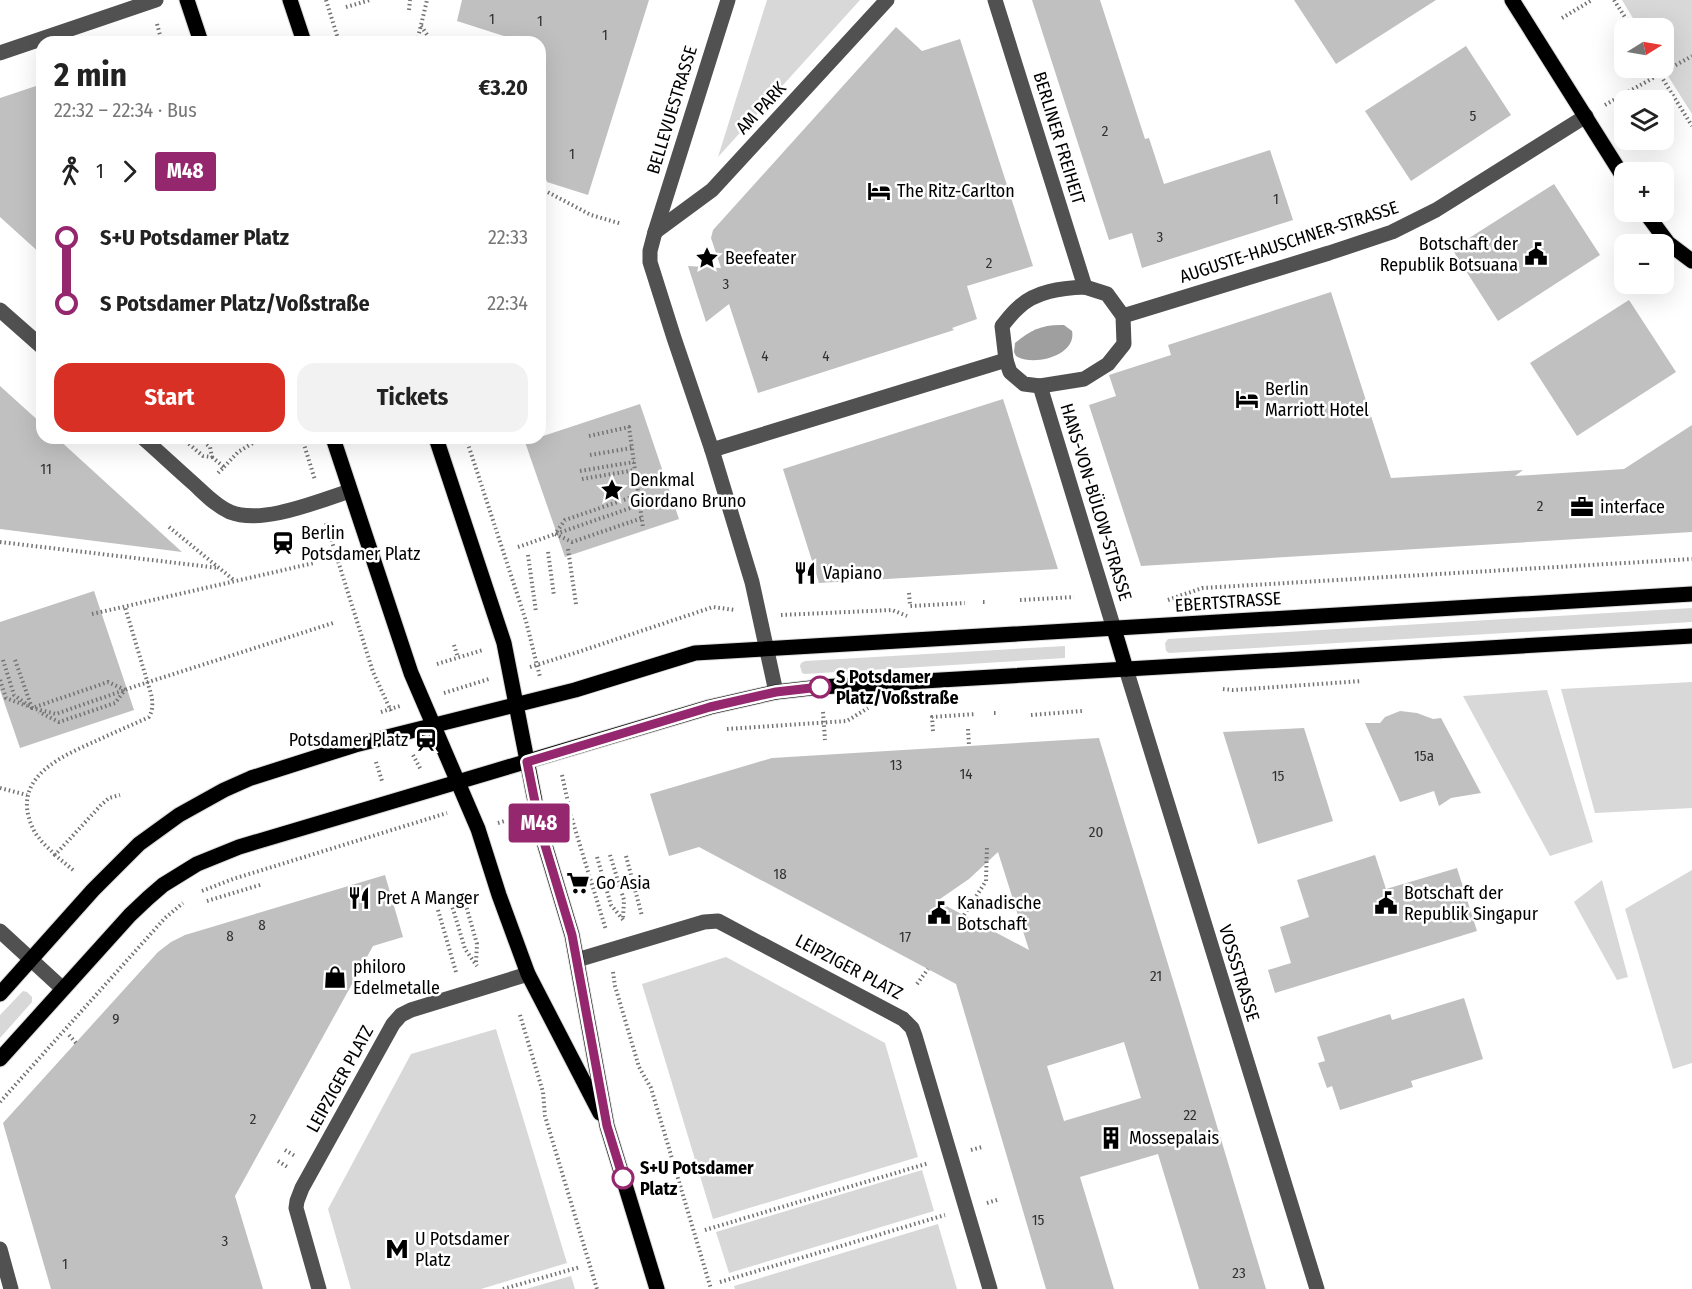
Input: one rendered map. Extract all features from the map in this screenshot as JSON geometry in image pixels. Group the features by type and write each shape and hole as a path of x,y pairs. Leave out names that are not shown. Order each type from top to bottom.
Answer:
{"main road":[{"path":"187,0 199,36"},
{"path":"290,0 302,36"},
{"path":"1512,0 1592,112 1616,162"},
{"path":"1652,222 1668,243 1692,261"},
{"path":"335,444 404,652 432,725 484,844 499,895 528,974 607,1126"},
{"path":"438,444 499,630 510,673 541,832 572,935 607,1126 657,1289"},
{"name":"EBERTSTRASSE","path":"767,649 1692,594"},
{"path":"1114,629 1126,669"},
{"path":"0,1059 130,915 163,885 197,864 239,847 710,707 776,692 831,686 1692,636"},
{"path":"0,994 117,865 139,844 199,802 250,778 355,745 596,684 695,653 767,649"}],"street":[{"path":"50,36 156,0"},
{"name":"BELLEVUESTRASSE","path":"655,232 728,0"},
{"name":"AM PARK","path":"655,232 712,190 887,0"},
{"name":"BERLINER FREIHEIT","path":"995,0 1085,287"},
{"path":"0,53 36,41"},
{"name":"AUGUSTE-HAUSCHNER-STRASSE","path":"1123,316 1392,232 1436,210 1592,112"},
{"path":"655,232 650,251 650,262 712,450 752,582 776,692"},
{"path":"1085,287 1107,294 1123,316 1124,344 1108,364 1084,380 1040,387 1024,384 1010,372 1006,360 1002,326 1018,307 1042,294 1061,288 1085,287"},
{"path":"0,310 36,342"},
{"path":"712,450 1006,360"},
{"name":"HANS-VON-BÜLOW-STRASSE","path":"1040,387 1114,629"},
{"path":"150,444 213,501 231,512 263,515 297,508 350,491"},
{"name":"VOSSSTRASSE","path":"1126,669 1317,1289"},
{"name":"LEIPZIGER PLATZ","path":"577,960 704,922 718,921 903,1019 912,1028 915,1036 990,1289"},
{"path":"0,931 63,989"},
{"name":"LEIPZIGER PLATZ","path":"319,1289 298,1216 297,1201 302,1188 393,1024 401,1015 411,1010 528,974"},
{"path":"0,1249 11,1289"}],"path":[{"path":"326,0 337,36"},
{"path":"346,7 370,0"},
{"path":"409,0 409,10"},
{"path":"418,36 427,0"},
{"path":"1562,18 1592,0"},
{"path":"1614,0 1626,18"},
{"path":"421,26 428,36"},
{"path":"1674,66 1692,56"},
{"path":"1592,112 1651,78"},
{"path":"1663,78 1692,126"},
{"path":"546,191 591,214 622,224"},
{"path":"590,436 629,427 643,528"},
{"path":"189,444 203,456 212,457 210,447 206,444"},
{"path":"224,467 238,452 251,444"},
{"path":"304,444 331,543 373,672 447,822"},
{"path":"468,444 526,621"},
{"path":"590,455 632,447"},
{"path":"580,471 634,462"},
{"path":"582,479 635,470"},
{"path":"555,534 564,520 638,495"},
{"path":"518,547 640,505"},
{"path":"555,534 572,542 642,518"},
{"path":"169,527 235,581"},
{"path":"0,542 219,568"},
{"path":"568,549 576,604"},
{"path":"548,552 554,596"},
{"path":"528,555 536,612"},
{"path":"1162,603 1202,588 1692,559"},
{"path":"92,614 314,563"},
{"path":"909,593 910,606 965,603"},
{"path":"1020,600 1074,597"},
{"path":"73,870 39,838 31,825 26,809 27,795 34,782 48,766 65,755 149,717 153,700 124,607"},
{"path":"371,715 578,652 713,607"},
{"path":"3,660 15,695 32,708 56,714 333,623"},
{"path":"454,645 458,658"},
{"path":"437,664 484,650"},
{"path":"15,660 32,708"},
{"path":"0,680 6,698 59,722 115,703 125,690"},
{"path":"32,708 108,682 125,690"},
{"path":"720,730 847,721 870,707"},
{"path":"1031,715 1082,711"},
{"path":"823,712 825,740"},
{"path":"933,731 932,717 976,714"},
{"path":"968,729 969,746"},
{"path":"558,753 571,816 608,937"},
{"path":"374,756 382,782"},
{"path":"0,788 27,795"},
{"path":"55,855 101,805 109,798 120,795"},
{"path":"199,893 234,879 384,834"},
{"path":"964,915 986,881 987,845"},
{"path":"597,857 611,905 622,919 624,900 610,855"},
{"path":"626,856 642,916"},
{"path":"207,901 263,884"},
{"path":"450,899 465,949 476,963 477,944 463,895"},
{"path":"0,1102 165,918 190,897"},
{"path":"438,910 457,973"},
{"path":"917,984 928,969"},
{"path":"615,986 639,1066 651,1088 711,1289"},
{"path":"520,1014 543,1092 545,1116 597,1289"},
{"path":"69,1035 76,1043"},
{"path":"278,1161 289,1168"},
{"path":"705,1230 931,1162"},
{"path":"720,1282 947,1215"},
{"path":"503,1289 580,1267"}],"shaded area":[{"path":"767,0 860,0 718,157"},
{"path":"1622,0 1692,0 1692,114 1669,78 1674,78 1674,18 1633,18"},
{"path":"1064,325 1072,331 1072,340 1061,353 1043,360 1023,359 1016,356 1015,343 1025,335 1041,328"},
{"path":"1692,608 1692,622 1169,653 1166,651 1165,643 1168,639"},
{"path":"1065,646 1065,658 805,674 802,673 800,666 805,661"},
{"path":"1692,682 1692,808 1595,813 1561,689"},
{"path":"1547,690 1593,842 1550,856 1463,696"},
{"path":"1692,870 1692,1063 1673,1069 1625,909"},
{"path":"1602,880 1628,977 1617,980 1574,902"},
{"path":"726,957 885,1043 918,1157 713,1219 642,984"},
{"path":"23,991 32,997 32,1002 0,1038 0,1015"},
{"path":"496,1029 567,1263 481,1289 351,1289 328,1209 411,1054"},
{"path":"922,1170 934,1211 729,1273 716,1232"},
{"path":"938,1224 957,1289 735,1289 734,1286"},
{"path":"571,1276 575,1289 526,1289"}],"building":[{"path":"462,0 649,0 588,195 547,182 546,179 546,36 503,36 457,21"},
{"path":"1032,0 1100,0 1145,139 1149,138 1164,184 1270,150 1293,220 1142,268 1132,233 1109,240"},
{"path":"1294,0 1436,0 1336,64"},
{"name":"The Ritz-Carlton","path":"896,27 922,51 960,39 1033,266 967,286 977,319 952,328 954,330 758,393 729,304 706,322 688,266 721,268 711,238 713,230"},
{"path":"1466,46 1511,115 1411,181 1365,111"},
{"path":"36,86 36,250 0,217 0,98"},
{"path":"1554,184 1600,255 1498,321 1452,249"},
{"path":"1331,292 1391,478 1523,470 1515,476 1624,469 1692,425 1692,532 1141,566 1089,405 1116,396 1109,375 1171,355 1168,345"},
{"path":"1629,300 1676,372 1577,436 1530,363"},
{"path":"0,386 36,419 36,444 64,444 182,552 0,529"},
{"path":"1003,399 1058,569 819,583 783,469"},
{"path":"640,404 679,519 565,557 526,444 546,444 546,435"},
{"path":"94,591 134,710 20,748 0,690 0,622"},
{"path":"1400,711 1417,713 1433,719 1441,718 1481,793 1451,798 1439,806 1434,791 1400,802 1365,723 1380,723 1385,717"},
{"path":"1304,728 1333,821 1258,844 1223,732"},
{"path":"1099,738 1266,1289 1199,1289 1158,1154 1080,1177 1114,1289 1046,1289 956,984 699,847 669,856 650,794 772,758","holes":["998,852 1029,950 937,901 969,879","1124,1042 1141,1098 1064,1121 1047,1066"]},
{"name":"Botschaft der Republik Singapur","path":"1375,855 1386,889 1457,868 1477,931 1275,993 1268,970 1291,963 1280,927 1309,917 1297,880"},
{"path":"385,875 403,937 373,946 235,1196 263,1289 51,1289 3,1123 158,952 171,942 185,935"},
{"path":"1464,998 1483,1059 1411,1081 1413,1087 1340,1110 1332,1086 1327,1088 1318,1063 1325,1061 1317,1037 1390,1014 1392,1020"}],"bus line":[{"name":"M48","path":"623,1178 607,1126 572,935 541,832 527,762 710,707 776,692 820,687"}],"place":[{"name":"The Ritz-Carlton","path":"879,191"},
{"name":"Botschaft der Republik Botsuana","path":"1536,254"},
{"name":"Beefeater","path":"707,258"},
{"name":"Berlin Marriott Hotel","path":"1247,399"},
{"name":"Denkmal Giordano Bruno","path":"612,490"},
{"name":"interface","path":"1582,507"},
{"name":"Berlin Potsdamer Platz","path":"283,543"},
{"name":"Vapiano","path":"805,573"},
{"name":"S Potsdamer Platz/Voßstraße","path":"820,687"},
{"name":"Potsdamer Platz","path":"426,740"},
{"name":"Go Asia","path":"578,883"},
{"name":"Pret A Manger","path":"359,898"},
{"name":"Botschaft der Republik Singapur","path":"1386,903"},
{"name":"Kanadische Botschaft","path":"939,913"},
{"name":"philoro Edelmetalle","path":"335,977"},
{"name":"Mossepalais","path":"1111,1138"},
{"name":"S+U Potsdamer Platz","path":"623,1178"},
{"name":"U Potsdamer Platz","path":"397,1249"}]}
